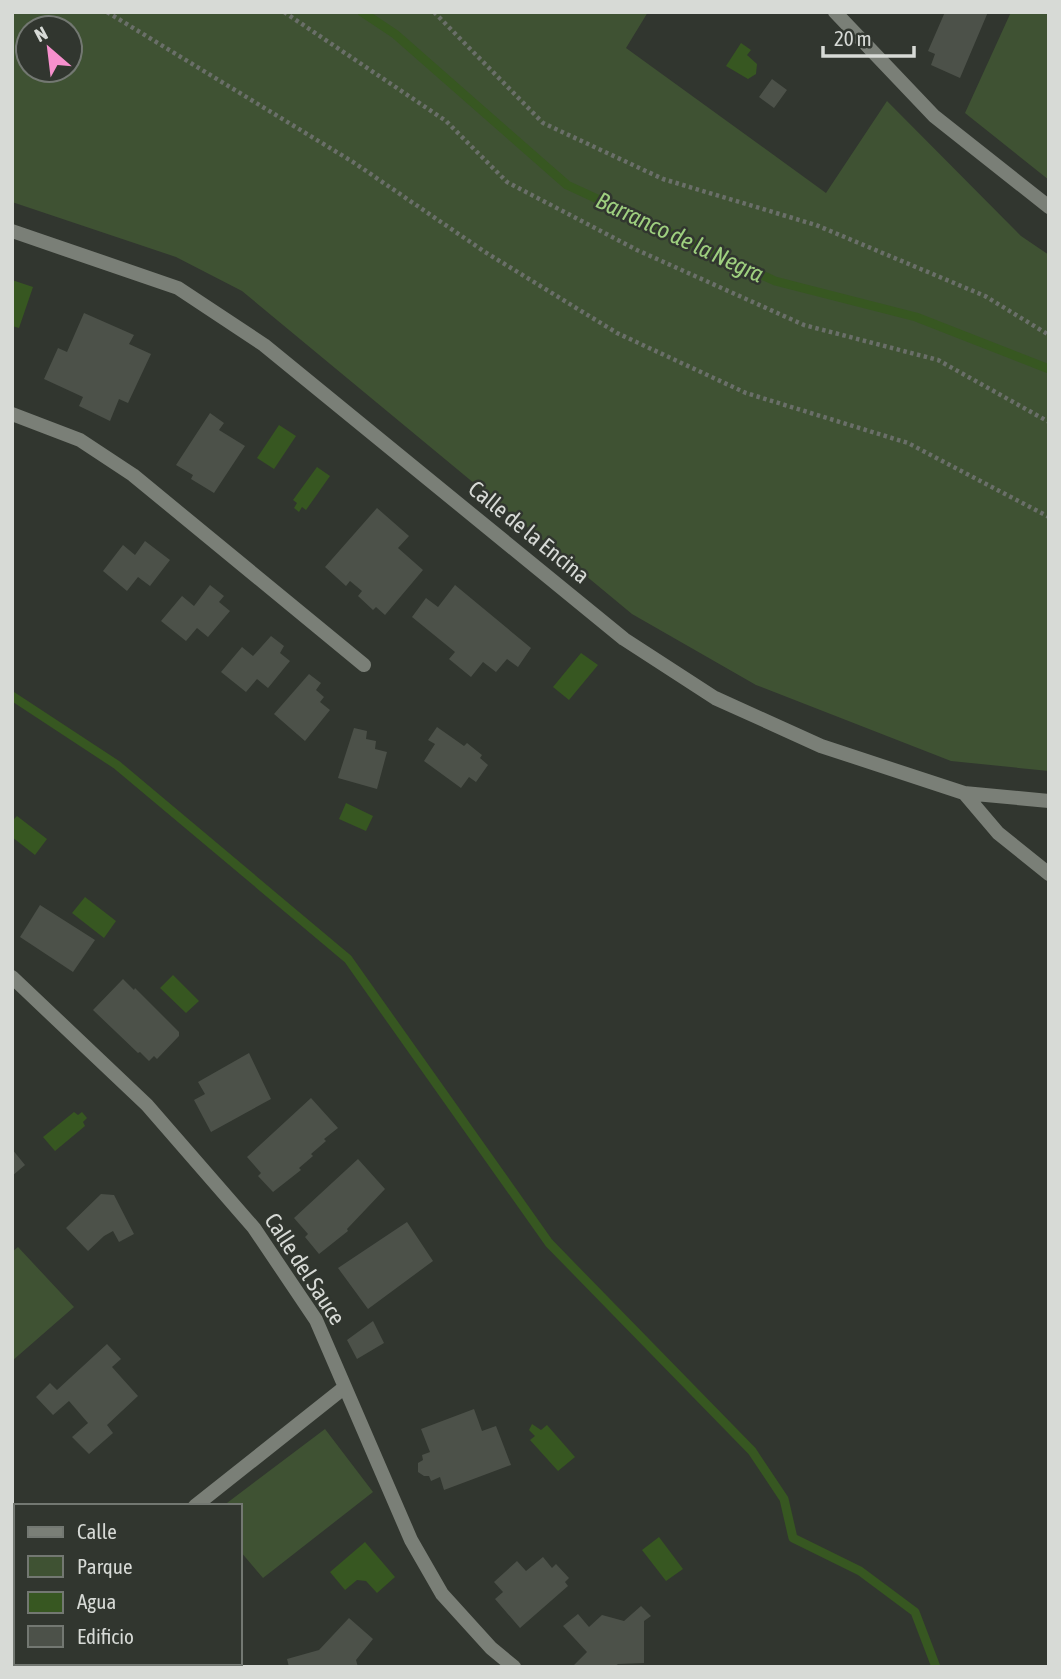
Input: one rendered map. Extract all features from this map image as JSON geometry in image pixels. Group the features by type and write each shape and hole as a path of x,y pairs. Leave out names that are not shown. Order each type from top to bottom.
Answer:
{"street":[{"path":"835,12 934,116 1049,207"},
{"path":"852,12 854,30"},
{"name":"Calle de la Encina","path":"12,231 178,288 243,330 275,353 624,639 715,698 821,746 964,793 1049,801"},
{"path":"12,414 80,440 133,475 365,665"},
{"path":"964,793 998,833 1049,874"},
{"name":"Calle del Sauce","path":"12,977 147,1105 254,1228 316,1320 411,1540 442,1594 491,1648 514,1667"},
{"path":"198,1504 345,1387"}],"path":[{"path":"107,12 353,162 485,252 617,333 746,393 908,443 1049,517"},
{"path":"284,12 446,121 507,182 637,250 804,325 938,360 1049,422"},
{"path":"434,12 543,123 663,179 816,225 985,296 1049,335"}],"green space":[{"path":"12,12 648,12 626,48 826,193 887,101 1021,236 1049,255 1049,771 951,761 756,685 632,614 242,291 176,257 12,202"},
{"path":"1011,12 1049,12 1049,180 965,113"},
{"path":"18,1247 74,1307 12,1361 12,1252"},
{"path":"325,1429 373,1492 263,1578 242,1553 242,1504 226,1504"}],"water":[{"path":"741,43 751,50 747,55 757,64 756,74 748,79 726,66"},
{"path":"12,280 33,287 19,328 12,326"},
{"path":"279,425 296,436 274,469 257,458"},
{"path":"317,467 330,476 306,510 302,507 299,512 294,508 297,503 293,500"},
{"path":"581,653 598,665 569,700 553,687"},
{"path":"346,803 373,816 366,831 339,819"},
{"path":"17,816 47,839 35,855 12,837 12,821"},
{"path":"85,897 116,921 104,938 72,913"},
{"path":"173,975 199,1001 186,1013 160,988"},
{"path":"74,1112 78,1115 82,1112 87,1118 83,1122 85,1126 55,1151 43,1137"},
{"path":"532,1424 541,1430 547,1425 575,1457 558,1471 530,1440 535,1436 529,1430"},
{"path":"659,1537 683,1569 666,1581 642,1550"},
{"path":"365,1542 395,1577 377,1593 366,1581 357,1580 345,1590 330,1572"}],"building":[{"path":"945,12 988,12 960,78 931,65 935,54 928,51"},
{"path":"772,79 787,90 774,108 759,97"},
{"path":"84,313 134,335 129,344 151,354 128,403 119,399 110,421 79,406 83,397 44,379 58,348 67,352"},
{"path":"210,413 224,423 219,430 245,446 214,493 191,479 193,475 176,465"},
{"path":"377,508 409,536 398,548 423,570 385,615 376,607 373,610 358,596 362,591 350,581 346,586 325,567"},
{"path":"145,541 170,560 150,586 138,577 127,591 103,571 123,545 135,555"},
{"path":"210,585 224,596 219,602 230,611 208,637 197,628 186,641 161,621 182,596 194,606"},
{"path":"455,585 531,648 518,667 507,659 496,672 483,662 471,677 449,659 455,652 412,617 426,598 438,607"},
{"path":"271,636 284,646 280,653 290,661 268,688 257,679 246,692 221,672 242,647 253,656"},
{"path":"309,674 321,683 316,690 324,697 320,702 330,710 305,741 274,714"},
{"path":"437,727 464,746 467,743 482,755 480,758 488,765 476,782 469,777 461,788 424,761 435,744 428,740"},
{"path":"354,728 367,731 366,739 376,741 375,749 387,752 377,789 338,778"},
{"path":"40,905 95,940 73,972 20,937"},
{"path":"123,979 179,1032 179,1036 157,1059 154,1056 149,1061 138,1053 93,1010"},
{"path":"249,1053 271,1099 211,1132 194,1100 205,1094 198,1082"},
{"path":"311,1098 338,1128 324,1139 326,1141 299,1168 301,1170 273,1192 258,1176 261,1173 247,1157"},
{"path":"12,1149 25,1165 12,1176"},
{"path":"358,1159 385,1189 348,1231 319,1254 305,1237 308,1234 294,1218"},
{"path":"101,1194 114,1195 134,1234 119,1242 113,1231 88,1251 66,1228"},
{"path":"407,1222 433,1261 368,1309 338,1268"},
{"path":"373,1321 384,1343 357,1359 347,1340"},
{"path":"107,1344 121,1359 112,1367 138,1396 107,1425 113,1433 89,1454 72,1437 88,1423 69,1401 53,1415 36,1397 50,1383 57,1390"},
{"path":"474,1409 482,1431 496,1426 511,1465 444,1490 440,1477 431,1481 429,1476 418,1472 418,1463 423,1460 422,1455 430,1452 421,1429"},
{"path":"543,1557 552,1568 556,1564 569,1578 565,1582 568,1586 520,1628 495,1599 503,1592 494,1582 517,1561 526,1571"},
{"path":"641,1606 651,1616 644,1621 644,1663 618,1664 614,1667 572,1667 587,1652 563,1626 578,1614 589,1627 602,1615 624,1621"},
{"path":"349,1618 373,1639 356,1660 358,1667 289,1667 287,1659 319,1650"},
{"path":"38,1665 76,1667 40,1667"}],"waterway":[{"name":"Barranco de la Negra","path":"362,12 395,34 567,185 775,281 916,317 1049,369"},
{"path":"12,696 117,765 348,959 549,1243 752,1451 784,1499 793,1538 860,1571 915,1612 936,1667"}]}
